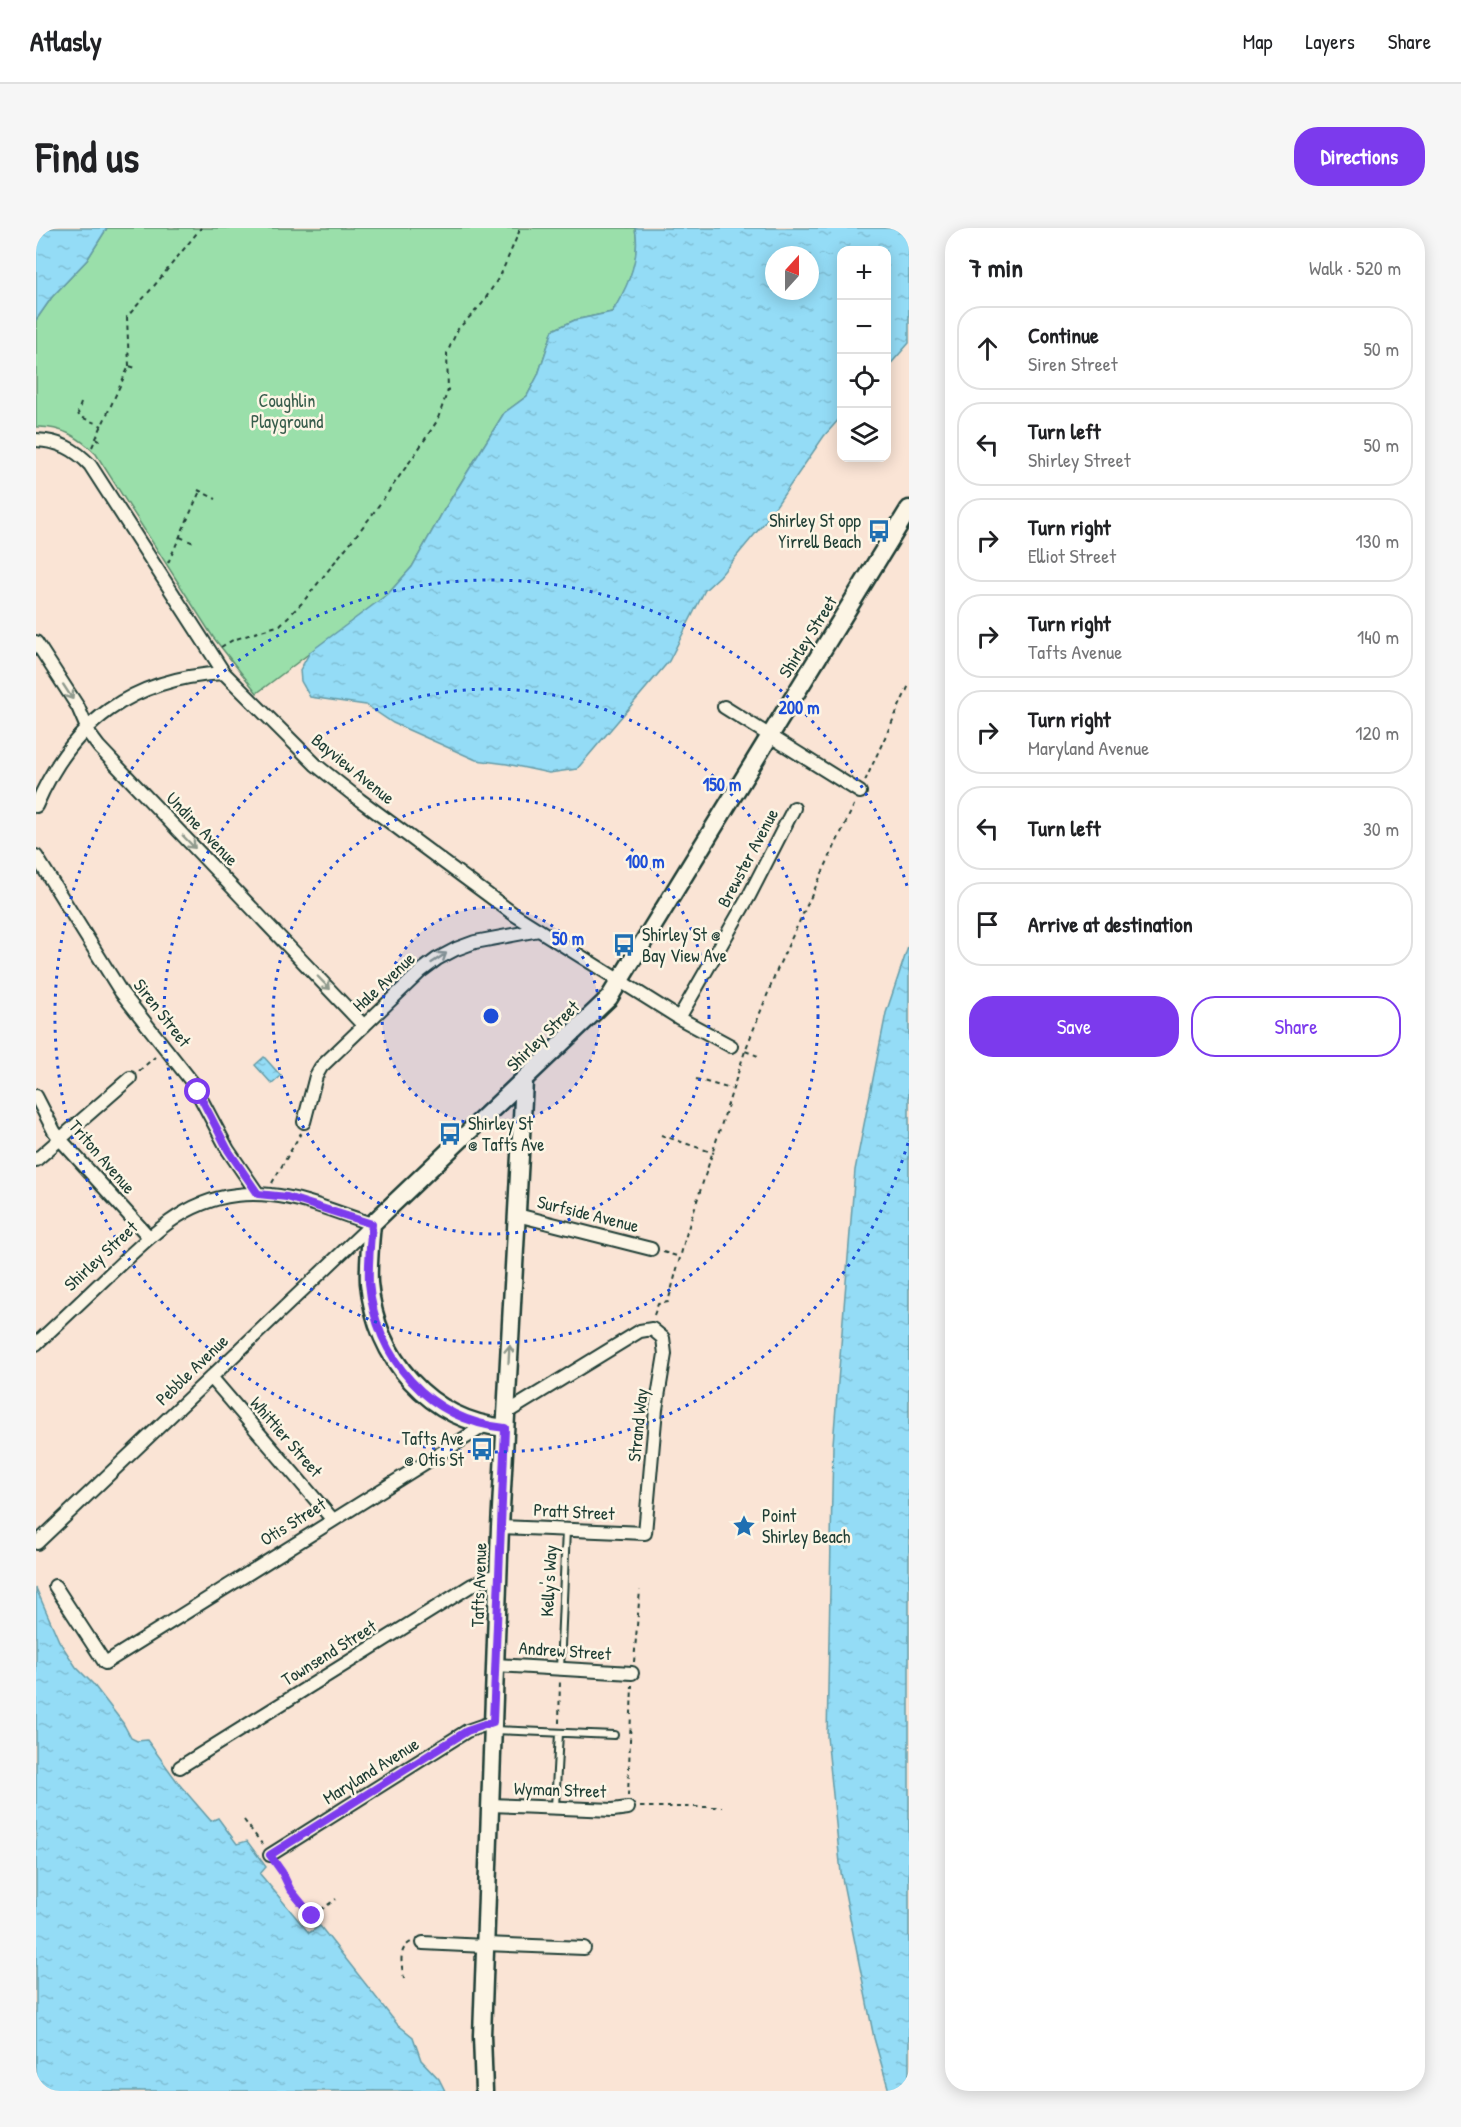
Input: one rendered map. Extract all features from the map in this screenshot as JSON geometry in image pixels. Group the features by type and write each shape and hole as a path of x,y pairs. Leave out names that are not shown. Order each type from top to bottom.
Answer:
{"main road":[{"name":"Shirley Street","path":"372,1224 602,1006 909,509"},
{"name":"Tafts Avenue","path":"484,2091 482,2047 498,1575 524,1081"},
{"path":"372,1224 370,1285 376,1319 390,1352 410,1381 427,1396 460,1418 484,1426 506,1420"}],"street":[{"name":"Bayview Avenue","path":"36,440 61,444 72,449 86,461 224,673 296,746 343,788 539,930 679,1018 731,1046"},
{"name":"Undine Avenue","path":"36,642 78,707 99,747 364,1026"},
{"path":"36,806 53,773 87,728 117,704 155,685 193,675 224,673"},
{"path":"724,707 770,735 858,798"},
{"name":"Brewster Avenue","path":"679,1018 749,896 794,808"},
{"name":"Siren Street","path":"36,856 121,992 192,1082 228,1150 258,1194"},
{"name":"Hale Avenue","path":"304,1122 318,1071 421,971 446,953 475,942 539,930"},
{"path":"36,1160 130,1078"},
{"name":"Triton Avenue","path":"36,1096 60,1139 149,1237"},
{"name":"Shirley Street","path":"36,1344 149,1237 182,1212 203,1203 228,1196 258,1194 287,1197 372,1224"},
{"name":"Surfside Avenue","path":"517,1215 651,1249"},
{"name":"Pebble Avenue","path":"37,1543 372,1224"},
{"name":"Strand Way","path":"506,1420 625,1339 648,1329 660,1334 666,1348 656,1409 645,1533"},
{"name":"Whittier Street","path":"211,1377 333,1520"},
{"name":"Otis Street","path":"56,1586 105,1663 484,1426"},
{"name":"Pratt Street","path":"500,1527 645,1533"},
{"name":"Townsend Street","path":"180,1767 472,1585 498,1575"},
{"name":"Andrew Street","path":"495,1665 632,1673"},
{"name":"Maryland Avenue","path":"270,1855 467,1731 493,1726"},
{"name":"Wyman Street","path":"490,1805 614,1810 628,1808"},
{"path":"423,1943 584,1948"}],"lane":[{"name":"Kelly's Way","path":"560,1669 566,1530"},
{"path":"493,1726 559,1733 614,1735"},
{"path":"555,1807 559,1733"}],"path":[{"path":"86,461 129,366 127,317 201,228"},
{"path":"211,654 233,640 280,626 303,602 382,500 437,421 448,390 447,353 458,329 482,304 501,274 519,228"},
{"path":"129,366 136,368"},
{"path":"81,403 79,416 102,426"},
{"path":"96,438 103,442"},
{"path":"162,576 199,491 216,499"},
{"path":"180,537 196,544"},
{"path":"658,1304 668,1302 732,1090 782,958 909,685"},
{"path":"731,1046 758,1056"},
{"path":"147,1064 159,1054"},
{"path":"696,1079 732,1090"},
{"path":"274,1179 297,1143 304,1122"},
{"path":"661,1135 714,1152"},
{"path":"651,1249 680,1257"},
{"path":"640,1590 632,1673 628,1808 722,1807"},
{"path":"559,1733 560,1669"},
{"path":"244,1820 282,1872 290,1889 312,1916 336,1899"},
{"path":"404,1980 403,1948 411,1942 423,1943"}],"green space":[{"name":"Coughlin Playground","path":"107,228 635,228 636,250 628,283 612,312 575,320 553,330 538,375 527,396 504,413 412,567 388,594 257,693 213,637 96,454 83,442 69,434 54,428 36,427 36,320 52,297 87,260"}],"water":[{"path":"36,228 107,228 87,260 52,297 36,320"},
{"path":"635,228 909,228 909,343 891,363 891,246 837,246 837,421 824,436 765,522 720,576 705,590 669,661 577,769 549,773 476,760 393,723 366,705 310,697 301,681 300,670 310,652 388,594 412,567 504,413 527,396 538,375 553,330 575,320 612,312 632,272 636,250"},
{"path":"909,944 909,2091 889,2091 874,2038 841,1873 827,1736 833,1444 855,1170 886,1013"},
{"path":"264,1057 281,1076 272,1084 255,1065"},
{"path":"36,1588 59,1641 76,1667 93,1684 123,1723 131,1738 137,1741 147,1740 179,1784 211,1821 218,1818 237,1844 247,1841 266,1867 260,1874 309,1933 320,1926 397,2024 413,2037 421,2060 439,2079 445,2091 36,2091"}],"place":[{"name":"Shirley St opp Yirrell Beach","path":"879,531"},
{"name":"Shirley St @ Bay View Ave","path":"624,945"},
{"name":"Shirley St @ Tafts Ave","path":"450,1134"},
{"name":"Tafts Ave @ Otis St","path":"482,1449"},
{"name":"Point Shirley Beach","path":"744,1526"}],"route":[{"path":"198,1092 228,1150 258,1194 287,1197 372,1224 369,1262 371,1297 380,1331 396,1362 418,1389 443,1408 476,1424 505,1428 493,1722 467,1731 270,1855 290,1889 312,1916"}]}
